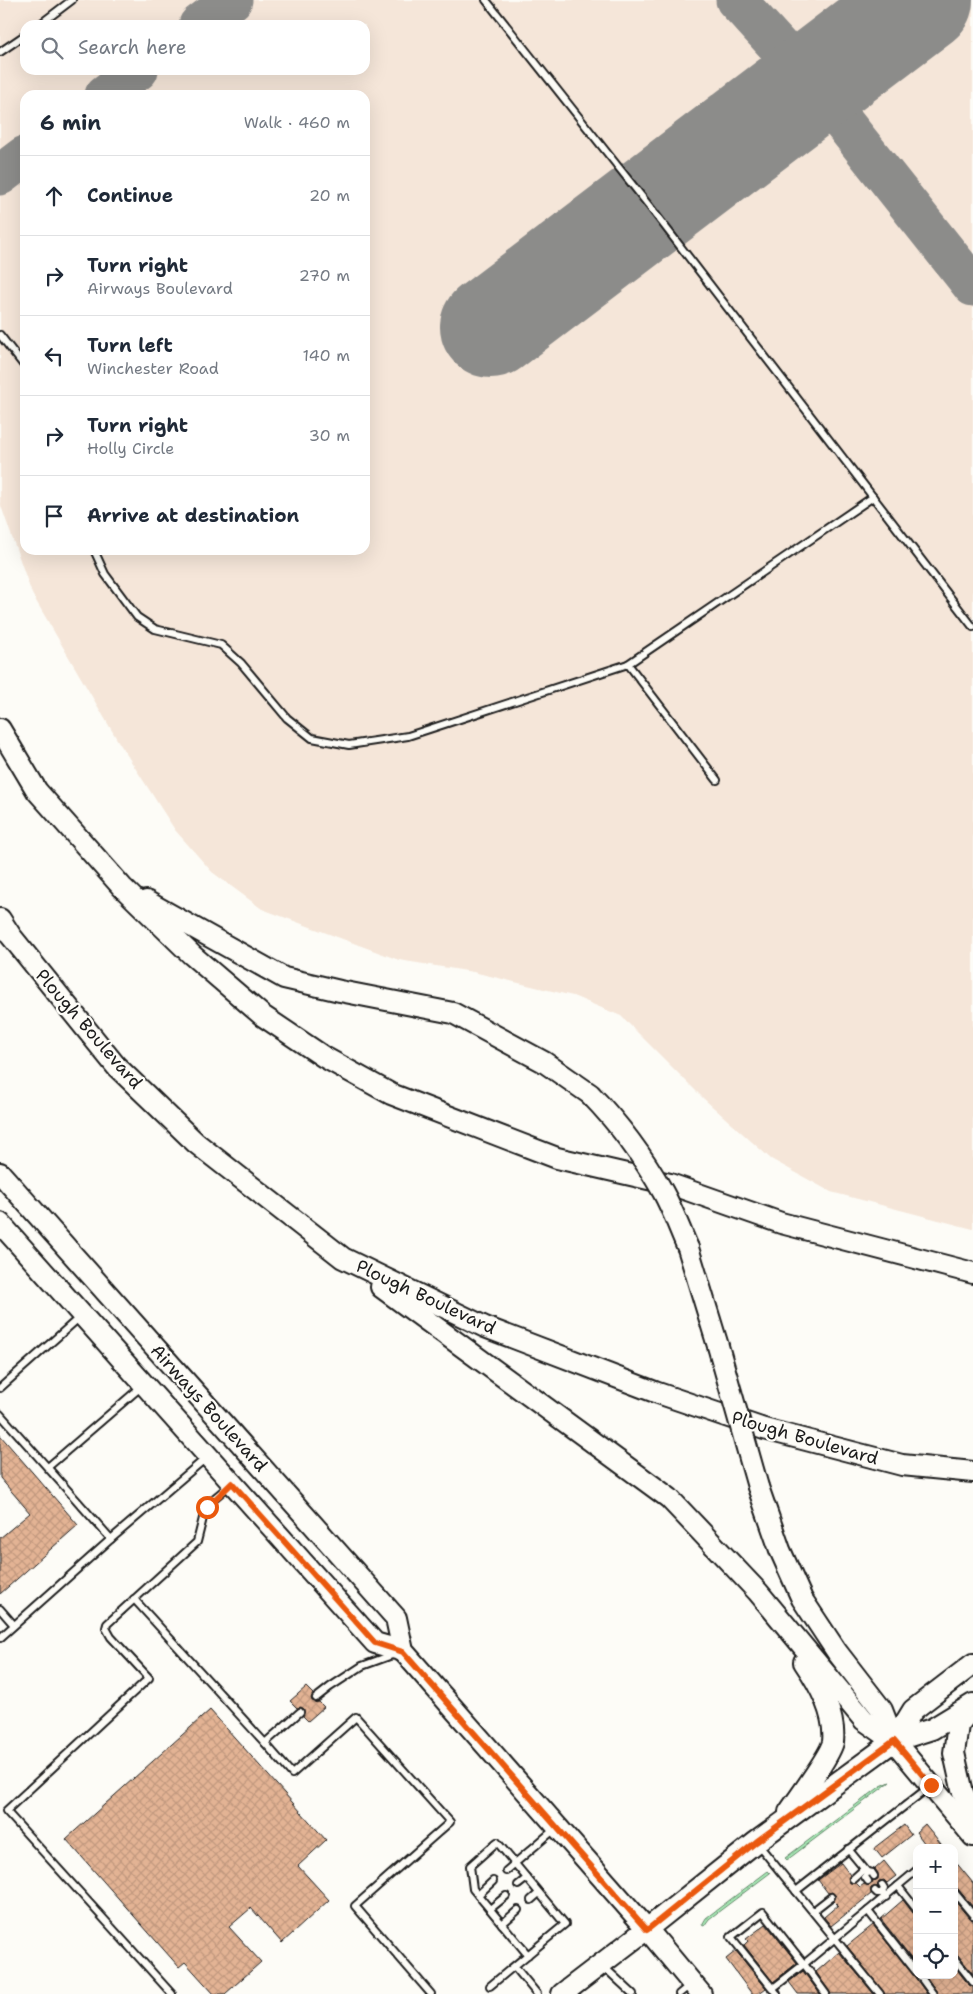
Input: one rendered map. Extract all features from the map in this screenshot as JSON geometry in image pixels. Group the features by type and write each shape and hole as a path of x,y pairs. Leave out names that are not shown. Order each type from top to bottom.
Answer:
{"main road":[{"path":"0,729 38,791 122,887 192,955 263,1016 324,1057 391,1094 556,1158 670,1184 781,1223 973,1273"},
{"path":"122,887 284,978 453,1013 544,1062 590,1094 615,1120 642,1158 664,1194 688,1248 758,1487 780,1550 802,1599 837,1652 882,1710 894,1741"},
{"name":"Plough Boulevard","path":"0,919 11,936 116,1066 196,1143 343,1258 485,1327 655,1392 764,1429 902,1465 973,1472"},
{"name":"Airways Boulevard","path":"0,1173 396,1618 403,1652 647,1930 691,1990"},
{"name":"Airways Boulevard","path":"0,1223 375,1643 403,1652"},
{"path":"343,1258 669,1498 758,1592 864,1720 894,1741 973,1836"},
{"path":"758,1592 813,1676 831,1717 833,1744 780,1825"},
{"path":"894,1741 913,1710 973,1664"},
{"path":"562,1994 647,1930 756,1842 894,1741 932,1729 973,1705"},
{"path":"973,1705 958,1725 954,1753 963,1793 973,1814"}],"lane":[{"path":"46,20 72,0"},
{"path":"486,0 656,214 973,627"},
{"path":"0,52 20,38"},
{"path":"0,335 20,361"},
{"path":"96,555 106,574 137,618 155,629 221,645 241,663 287,718 312,738 349,745 408,736 628,664 873,497"},
{"path":"628,664 717,780"},
{"path":"0,1388 82,1315"},
{"path":"48,1467 144,1384"},
{"path":"0,1414 110,1539"},
{"path":"0,1638 110,1539 208,1456"},
{"path":"172,1994 6,1811 148,1678 111,1637 106,1628 111,1620 197,1542 205,1510 212,1500 232,1483"},
{"path":"134,1599 292,1774 356,1718 450,1822 355,1906 431,1994"},
{"path":"0,1609 14,1625"},
{"path":"316,1698 362,1666 403,1652"},
{"path":"265,1743 300,1712"},
{"path":"796,1891 931,1785"},
{"path":"506,1871 557,1827"},
{"path":"490,1986 515,1967 566,1924 497,1842 470,1866 473,1889 528,1956"},
{"path":"756,1842 880,1994"},
{"path":"848,1849 866,1870 872,1872 874,1876"},
{"path":"853,1879 866,1870"},
{"path":"866,1870 865,1877 868,1881"},
{"path":"826,1994 804,1964 763,1912 731,1937 774,1992 804,1964 868,1911 881,1891 898,1886 913,1873"},
{"path":"518,1885 527,1878"},
{"path":"478,1895 493,1881"},
{"path":"898,1886 913,1905"},
{"path":"531,1900 539,1893"},
{"path":"490,1909 506,1896"},
{"path":"813,1911 831,1897"},
{"path":"958,1897 973,1915"},
{"path":"502,1924 518,1910"},
{"path":"868,1911 913,1968"},
{"path":"958,1963 973,1982"},
{"path":"602,1964 629,1993"},
{"path":"515,1967 537,1994"},
{"path":"922,1979 934,1994"}],"shaded area":[{"path":"0,0 973,0 973,1229 831,1192 771,1159 704,1099 621,1016 573,996 473,972 399,960 262,909 212,872 175,830 118,741 32,594 0,503"}],"green space":[{"path":"890,1782 787,1860 785,1858 881,1786"},
{"path":"768,1871 770,1873 709,1919 704,1926 702,1925 706,1918"}],"building":[{"path":"0,1435 78,1525 0,1594 0,1538 30,1513 0,1478"},
{"path":"306,1687 313,1694 312,1701 319,1702 324,1707 308,1721 303,1716 304,1709 301,1707 297,1708 290,1701"},
{"path":"210,1710 326,1840 298,1866 329,1900 282,1943 251,1908 229,1927 261,1962 225,1994 214,1994 185,1962 179,1967 66,1839"},
{"path":"925,1824 941,1844 925,1844 916,1832"},
{"path":"904,1825 911,1835 882,1858 874,1848"},
{"path":"884,1861 896,1876 887,1883 884,1880 879,1881 877,1887 871,1888 871,1894 831,1926 824,1917 838,1905 834,1901 836,1896 832,1892 828,1893 818,1880 841,1863 850,1875 848,1878 850,1883 856,1883 860,1887 864,1884 869,1886 878,1879 878,1873 875,1869"},
{"path":"958,1865 973,1883 973,1907 958,1889"},
{"path":"903,1900 913,1913 913,1960 881,1919"},
{"path":"958,1905 973,1920 973,1974 958,1955"},
{"path":"766,1924 797,1963 773,1982 744,1945 748,1941 746,1939"},
{"path":"873,1925 913,1975 913,1979 916,1979 927,1994 885,1994 847,1946"},
{"path":"736,1951 766,1988 758,1994 752,1994 726,1959"},
{"path":"839,1952 874,1994 831,1994 816,1972"},
{"path":"803,1971 820,1994 798,1994 789,1982"},
{"path":"958,1971 969,1985 973,1987 973,1994 938,1994 928,1979 958,1979"}],"taxiway":[{"path":"206,20 232,0"},
{"path":"736,0 812,83 973,286"},
{"path":"112,90 131,75"},
{"path":"0,175 20,160"}],"runway":[{"path":"491,327 922,0"}],"route":[{"path":"207,1507 212,1500 232,1483 375,1643 403,1652 647,1930 756,1842 894,1741 931,1785"}]}
